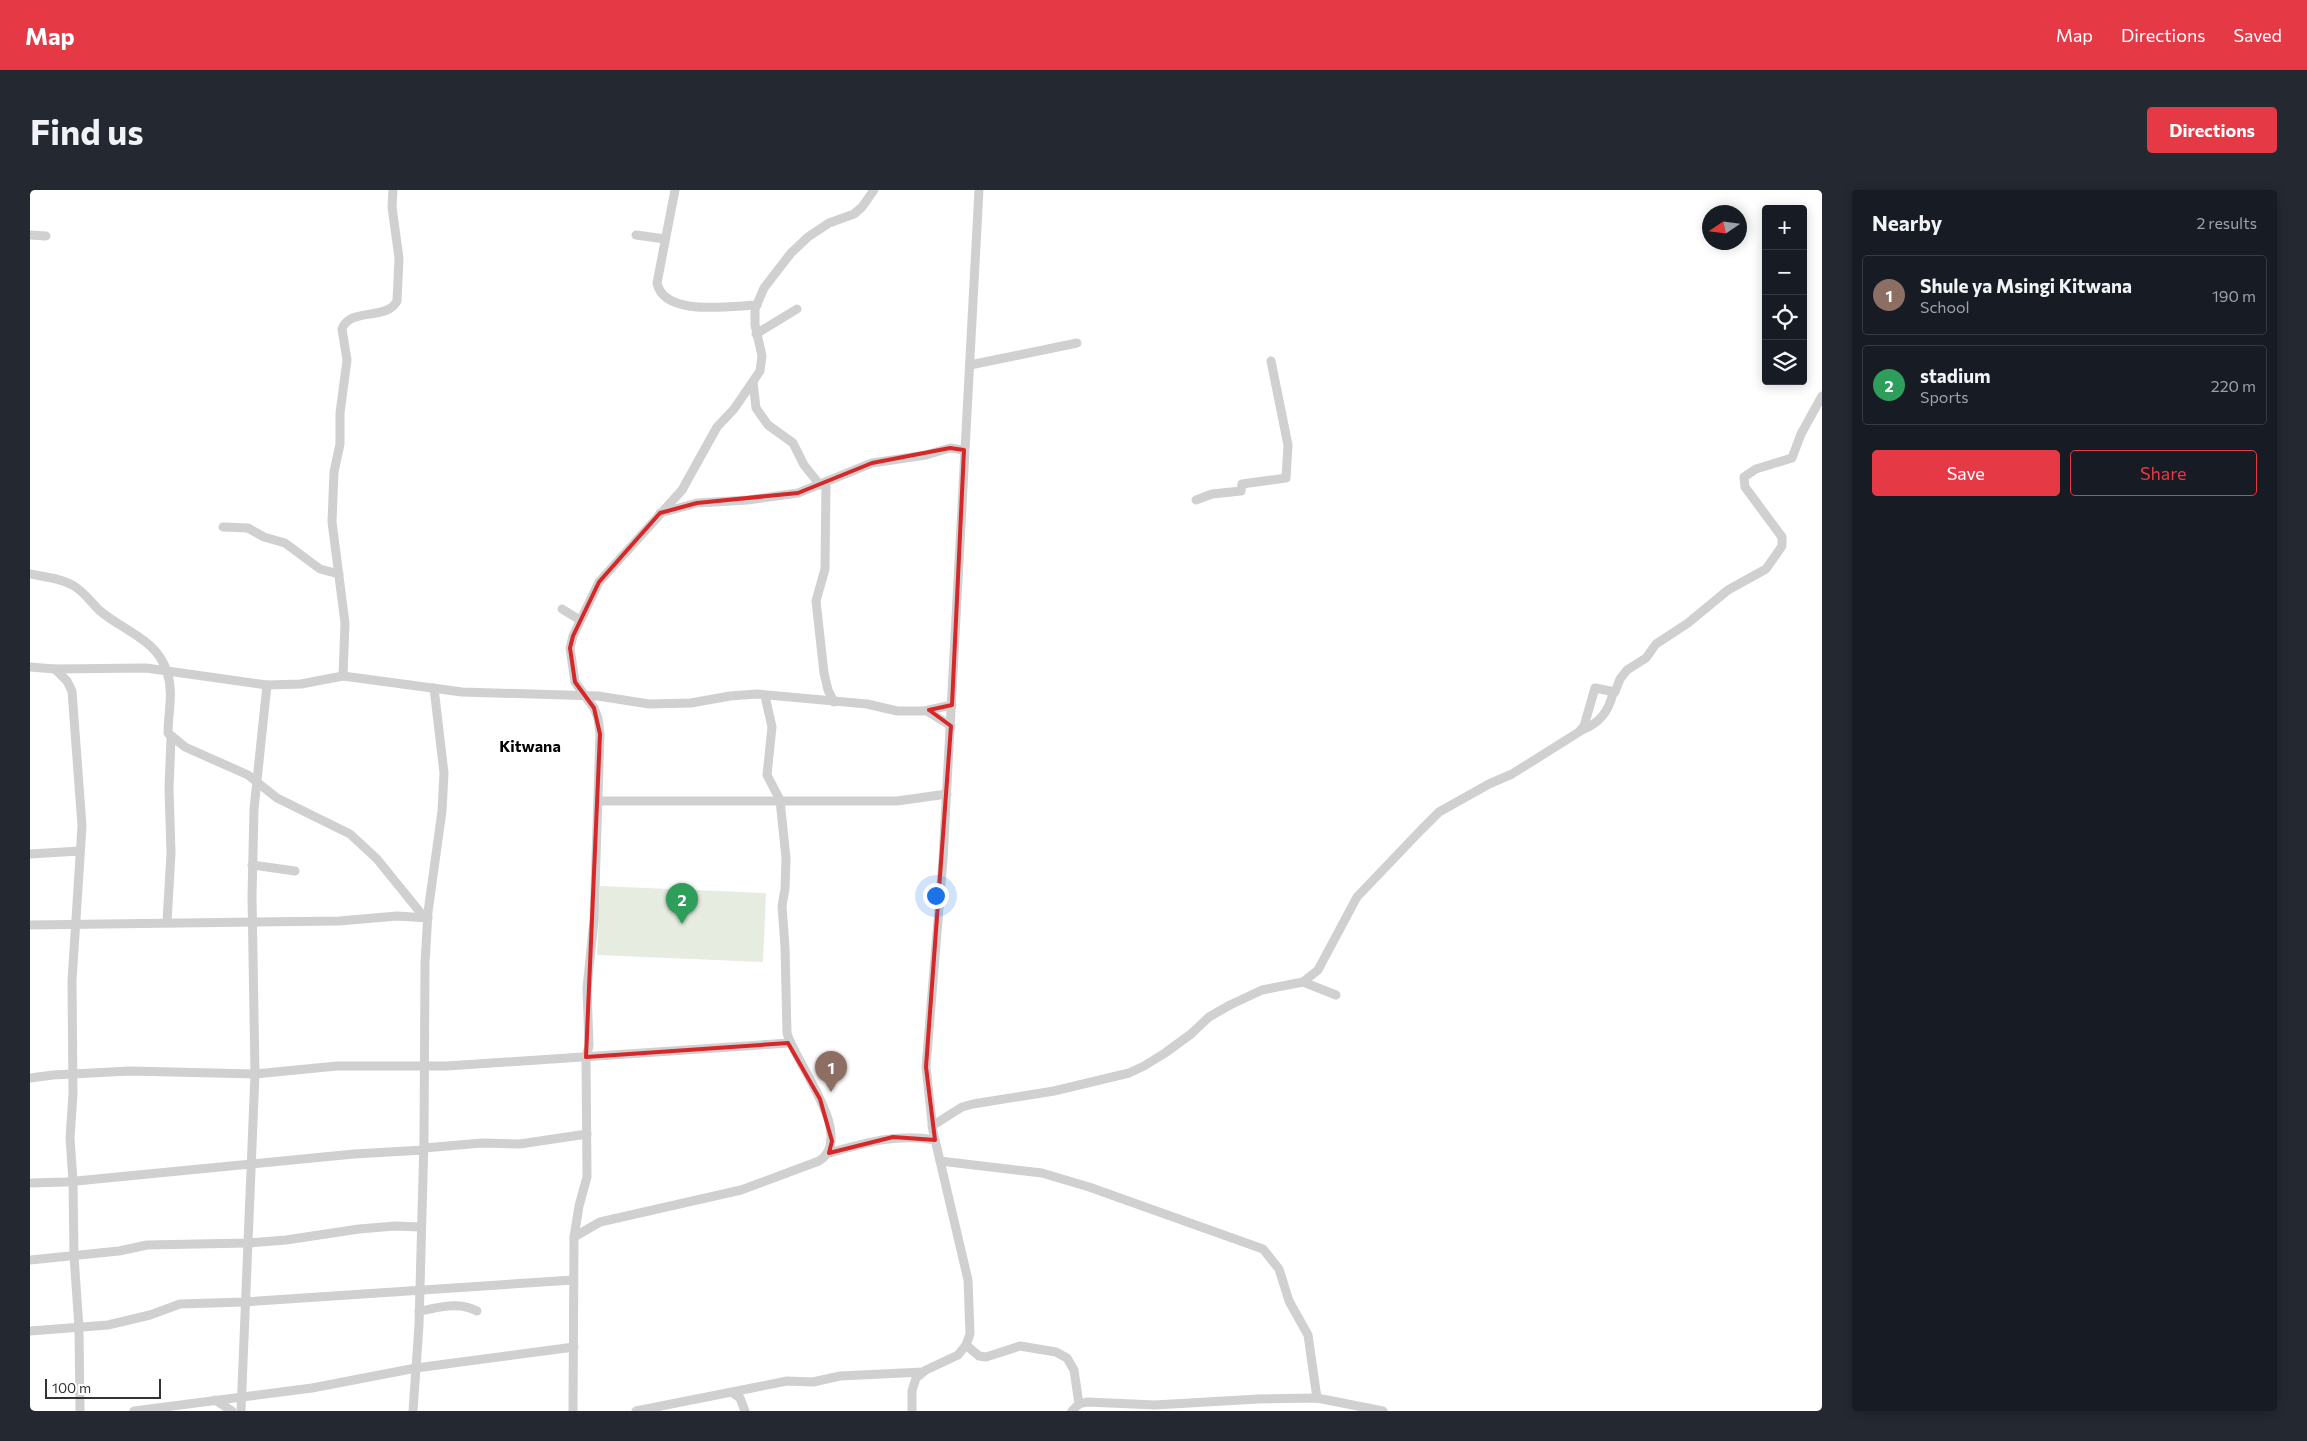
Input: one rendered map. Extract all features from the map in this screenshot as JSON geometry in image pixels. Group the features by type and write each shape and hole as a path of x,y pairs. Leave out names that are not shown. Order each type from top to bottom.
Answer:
{"street":[{"path":"343,676 345,623 332,507 347,360 342,329 351,319 390,309 397,302 399,258 392,208 393,190"},
{"path":"675,190 656,283 662,295 670,301 706,308 756,305"},
{"path":"574,1411 574,1237 579,1206 587,1177 586,1057 589,1046 588,988 594,920 594,859 599,800 598,718 575,682 570,648 580,620 607,572 682,490 717,428 760,371 762,362 755,325 756,305 764,288 792,253 829,223 854,214 862,207 874,190"},
{"path":"912,1411 914,1381 923,1372 952,1359 966,1345 971,1328 968,1280 932,1126 926,1067 934,991 947,794 979,190"},
{"path":"30,235 46,236"},
{"path":"636,236 665,238"},
{"path":"756,334 797,309"},
{"path":"970,365 1077,343"},
{"path":"1196,500 1212,494 1241,491 1242,484 1258,480 1286,478 1288,445 1271,361"},
{"path":"753,382 756,408 768,425 793,443 804,465 823,484 827,514 825,569 816,601 824,673 828,690 834,702"},
{"path":"932,1126 962,1107 1054,1091 1129,1073 1158,1057 1190,1034 1208,1017 1230,1005 1262,990 1303,982 1318,970 1357,897 1439,812 1489,784 1512,774 1591,726 1605,715 1613,693 1627,670 1646,658 1656,644 1688,623 1728,590 1760,574 1776,558 1782,546 1782,537 1745,487 1744,477 1756,470 1792,458 1801,434 1822,396"},
{"path":"660,513 709,502 774,497 823,484 872,463 950,448 964,450"},
{"path":"223,527 248,528 264,537 285,543 320,568 339,574"},
{"path":"30,574 75,586 100,610 150,644 157,652 167,671 172,695 168,725 168,733 171,738 185,747 256,780 277,798 350,834 377,859 426,917"},
{"path":"562,609 580,620"},
{"path":"30,667 55,669 146,668 267,685 301,684 343,676 462,692 614,698 649,704 678,704 742,694 867,704 897,711 927,711 952,705"},
{"path":"55,669 67,681 74,699 82,810 72,981 70,1138 73,1181 74,1256 79,1328 80,1411"},
{"path":"241,1411 244,1302 248,1243 249,1165 255,1074 252,866 256,780 267,685"},
{"path":"413,1411 419,1312 420,1227 424,1149 426,917 442,812 444,773 434,688"},
{"path":"1582,730 1594,689 1599,688 1613,693"},
{"path":"765,696 772,727 767,775 780,800 786,858 782,906 787,1034 789,1043 820,1099 832,1141 829,1153"},
{"path":"927,711 951,726"},
{"path":"167,922 171,853 169,789 171,738"},
{"path":"599,800 897,801 947,794"},
{"path":"30,854 80,851"},
{"path":"252,866 295,872"},
{"path":"30,924 426,917"},
{"path":"1303,982 1336,995"},
{"path":"30,1078 150,1070 255,1074 337,1066 480,1065 789,1043"},
{"path":"30,1183 73,1181 482,1143 520,1144 587,1134"},
{"path":"574,1237 600,1222 704,1200 767,1182 819,1161 829,1153 855,1145 893,1137 910,1136 935,1140"},
{"path":"940,1160 1042,1172 1263,1249 1279,1269 1289,1301 1308,1335 1316,1398"},
{"path":"30,1260 119,1252 147,1245 248,1243 286,1240 359,1228 420,1227"},
{"path":"30,1330 108,1325 180,1304 244,1302 573,1280"},
{"path":"419,1312 447,1306 469,1307 477,1311"},
{"path":"966,1345 979,1356 986,1357 1020,1346 1056,1352 1067,1358 1074,1370 1079,1404"},
{"path":"134,1411 312,1388 416,1368 574,1347"},
{"path":"636,1411 787,1381 813,1382 840,1376 923,1372"},
{"path":"733,1393 740,1398 745,1411"},
{"path":"1072,1411 1079,1404 1087,1402 1155,1405 1249,1399 1316,1398 1383,1411"},
{"path":"215,1400 232,1411"}],"highlighted area":[{"path":"950,448 964,450 952,705 929,710 951,726 926,1067 935,1140 893,1137 829,1153 832,1141 820,1099 788,1043 586,1057 600,734 594,708 575,682 570,648 573,636 599,582 660,513 697,503 798,493 872,463"}],"shaded area":[{"path":"600,886 766,893 763,962 597,955"}],"place":[{"name":"stadium","path":"682,924"},
{"name":"Shule ya Msingi Kitwana","path":"831,1092"}],"district":[{"name":"Kitwana","path":"530,745"}]}
